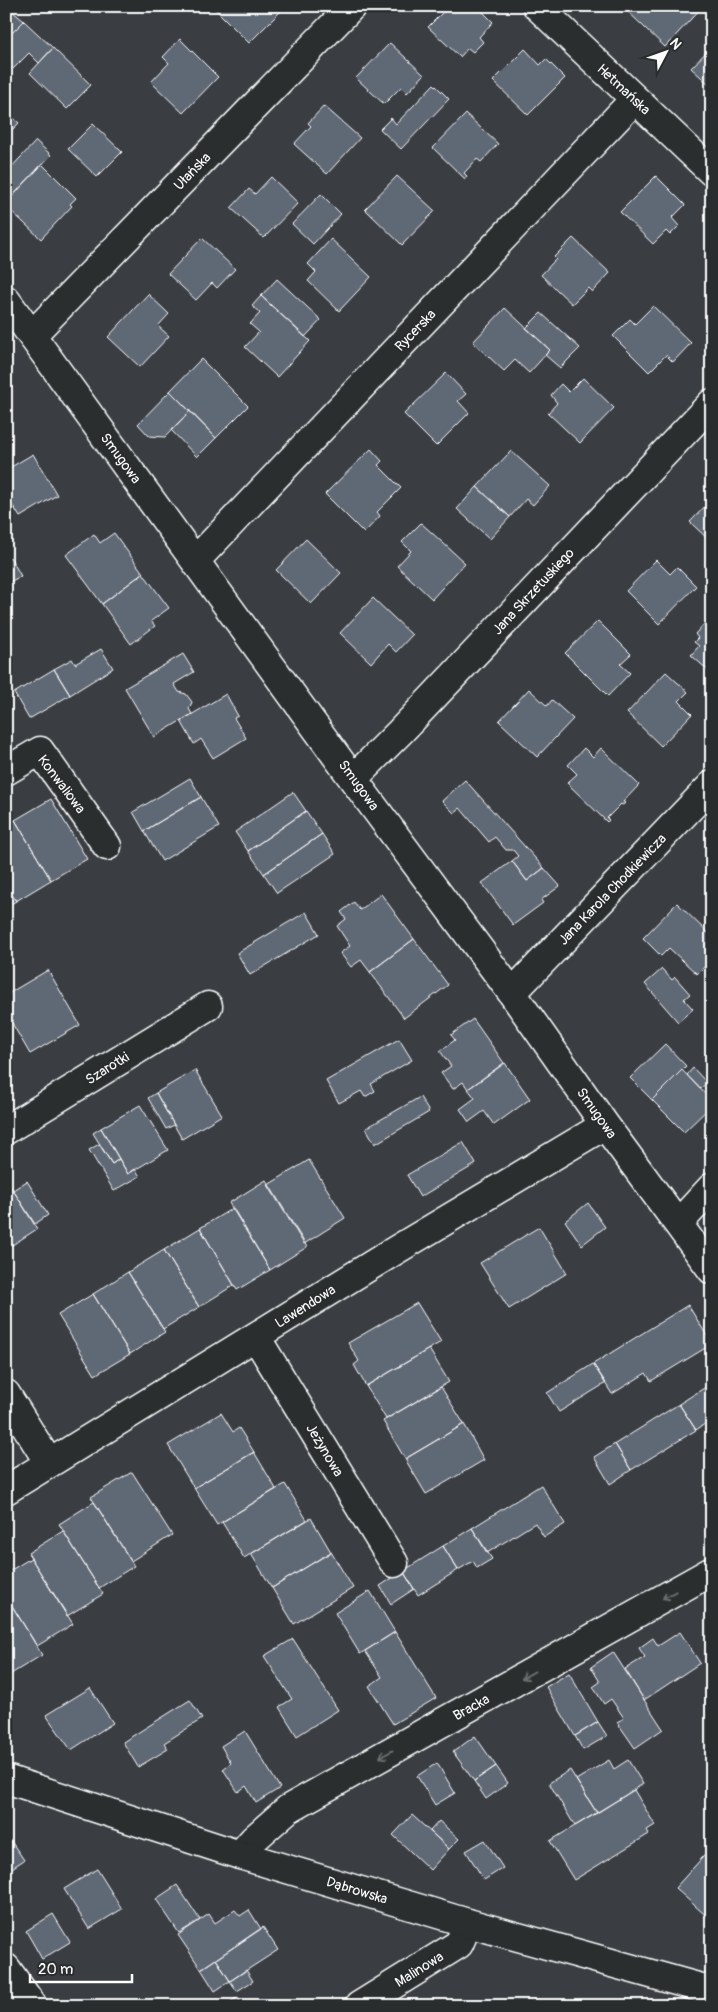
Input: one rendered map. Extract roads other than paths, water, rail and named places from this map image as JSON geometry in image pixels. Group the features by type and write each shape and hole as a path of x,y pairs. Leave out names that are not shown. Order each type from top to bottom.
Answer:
{"street":[{"name":"Ułańska","path":"32,335 352,6"},
{"name":"Hetmańska","path":"537,6 712,172"},
{"name":"Rycerska","path":"196,561 635,99"},
{"name":"Smugowa","path":"6,300 712,1270"},
{"name":"Jana Skrzetuskiego","path":"353,779 400,732 712,403"},
{"name":"Konwaliowa","path":"6,771 40,751 106,846"},
{"name":"Jana Karola Chodkiewicza","path":"512,993 712,785"},
{"name":"Szarotki","path":"6,1130 208,1006"},
{"name":"Lawendowa","path":"6,1490 396,1250 605,1125"},
{"path":"678,1224 712,1187"},
{"name":"Jeżynowa","path":"256,1337 394,1563"},
{"path":"6,1394 49,1463"},
{"name":"Bracka","path":"240,1855 254,1839 288,1810 712,1571"},
{"name":"Dąbrowska","path":"6,1779 240,1855 468,1924 712,1991"},
{"name":"Malinowa","path":"359,2006 459,1944 468,1924"},
{"path":"6,1968 33,2006"}]}
